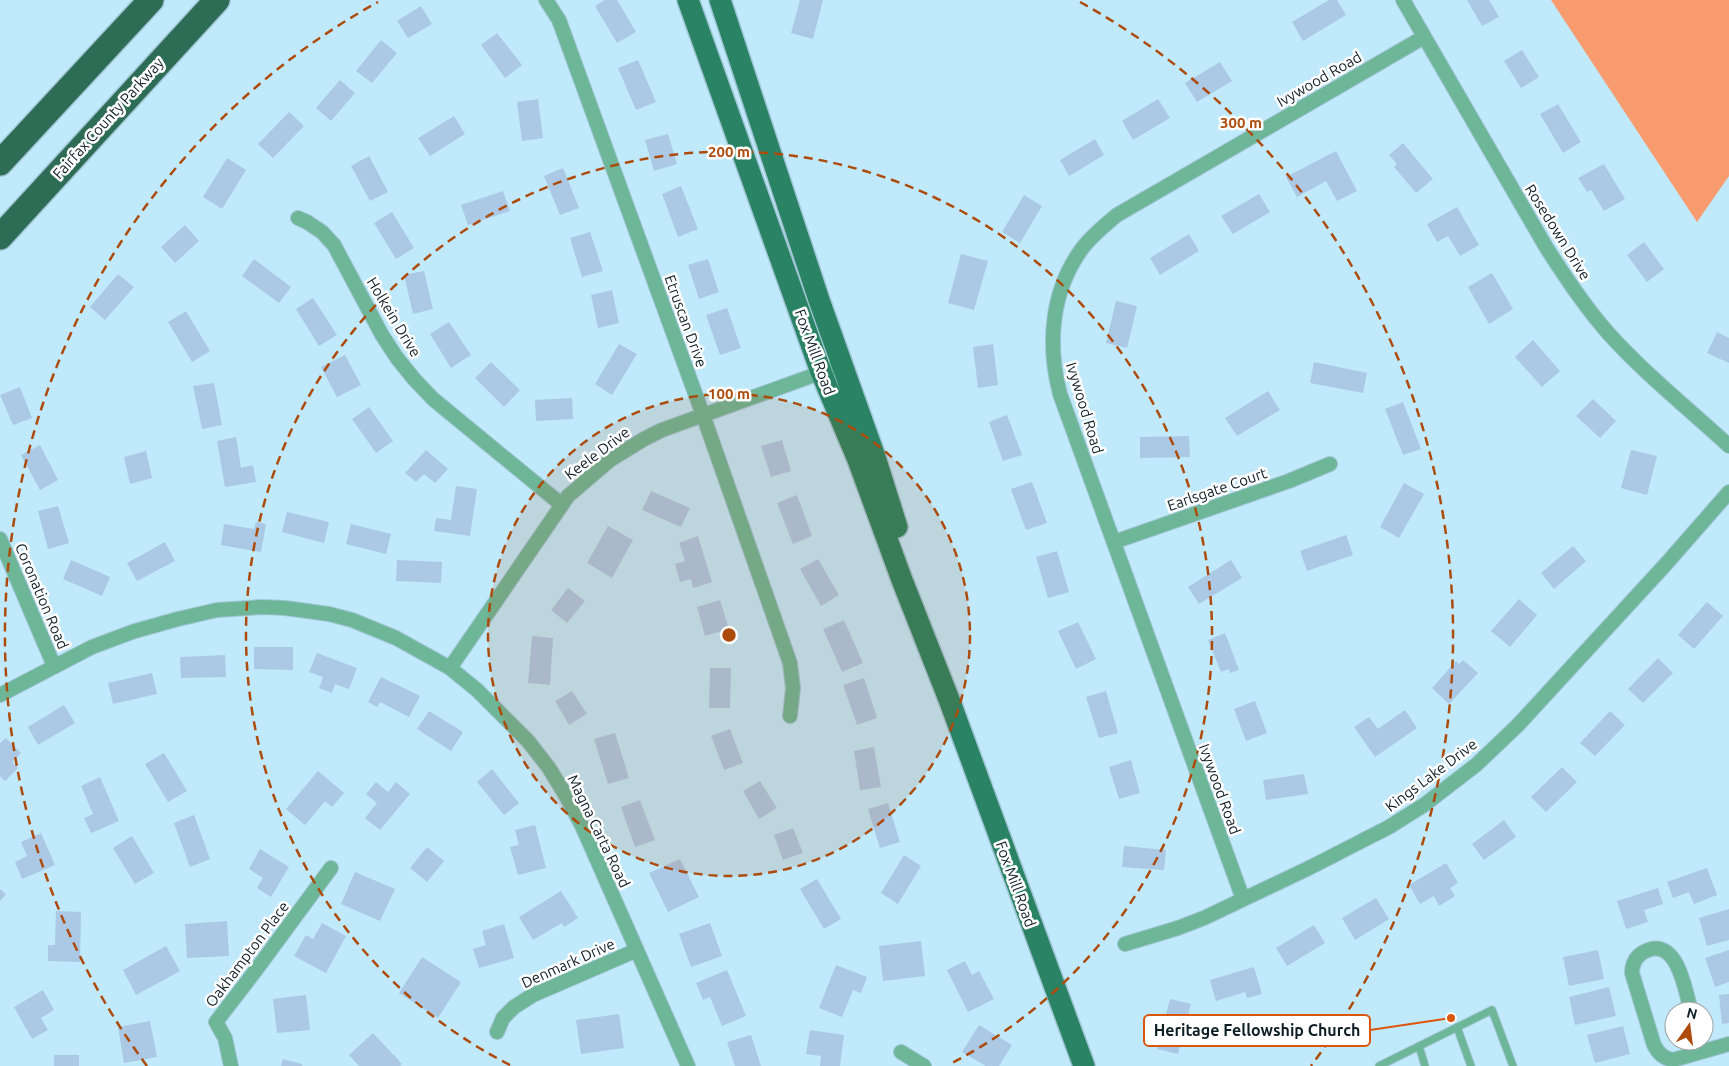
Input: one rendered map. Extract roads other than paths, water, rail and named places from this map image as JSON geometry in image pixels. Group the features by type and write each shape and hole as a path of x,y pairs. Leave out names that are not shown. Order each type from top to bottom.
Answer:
{"highway":[{"path":"0,164 151,0"},
{"name":"Fairfax County Parkway","path":"0,237 217,0"}],"main road":[{"name":"Fox Mill Road","path":"688,0 821,372 858,460 902,580 950,702 1084,1066"},
{"name":"Fox Mill Road","path":"722,3 842,365 874,454 930,628 950,702"}],"street":[{"name":"Etruscan Drive","path":"546,0 558,20 703,415 790,663 793,688 790,716"},
{"name":"Rosedown Drive","path":"1403,0 1568,282 1610,336 1729,446"},
{"name":"Ivywood Road","path":"1243,899 1060,394 1052,345 1054,316 1069,270 1081,250 1097,231 1117,215 1424,37"},
{"name":"Holkein Drive","path":"298,218 322,232 334,246 382,335 414,380 433,399 562,505"},
{"name":"Keele Drive","path":"450,668 568,496 594,473 627,449 662,430 842,365"},
{"name":"Earlsgate Court","path":"1114,542 1289,481 1330,464"},
{"name":"Kings Lake Drive","path":"1125,944 1186,925 1243,899 1389,827 1424,805 1476,765 1518,725 1666,564 1729,492"},
{"name":"Coronation Road","path":"0,539 54,666"},
{"name":"Magna Carta Road","path":"0,695 92,647 135,631 217,610 262,607 307,610 352,620 396,638 450,668 477,690 528,741 549,768 582,826 688,1066"},
{"name":"Oakhampton Place","path":"231,1066 224,1038 216,1022 260,966 331,868"},
{"path":"1688,1001 1677,964 1672,955 1658,949 1648,950 1639,955 1633,966 1632,973 1657,1050 1667,1059 1674,1060 1691,1051"},
{"name":"Denmark Drive","path":"497,1032 504,1018 514,1007 533,995 637,950"},
{"path":"1714,1045 1729,1044"},
{"path":"901,1052 924,1066"}],"lane":[{"path":"1378,1066 1492,1010 1513,1066"},
{"path":"1457,1027 1471,1066"},
{"path":"1418,1046 1426,1066"}],"place":[{"name":"Heritage Fellowship Church","path":"1451,1018"}]}
